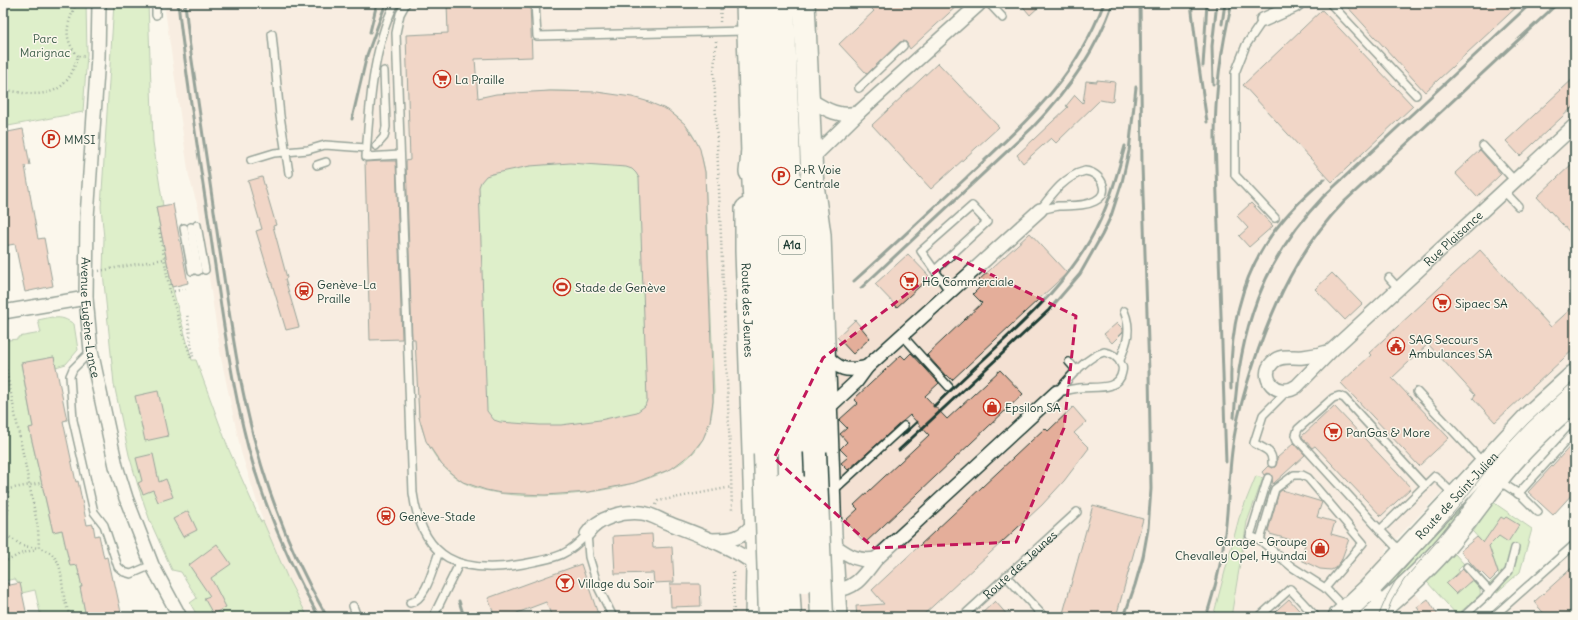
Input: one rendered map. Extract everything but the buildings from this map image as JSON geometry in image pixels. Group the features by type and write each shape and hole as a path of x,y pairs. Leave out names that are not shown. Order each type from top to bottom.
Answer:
{"highway":[{"name":"A1a","path":"765,3 782,484 790,617"},
{"name":"A1a","path":"783,3 801,487 803,617"},
{"path":"752,154 765,454 770,617"},
{"path":"812,168 808,235 822,617"}],"main road":[{"name":"Route des Jeunes","path":"747,3 752,154 745,227 756,522 756,617"},
{"path":"804,3 812,168 820,235 836,617"},
{"name":"Route de Saint-Julien","path":"1342,614 1369,589 1530,415 1575,375"},
{"name":"Route de Saint-Julien","path":"1382,614 1435,558 1459,530 1497,480 1535,437 1571,407"},
{"path":"757,594 835,590"}],"street":[{"name":"Avenue Eugène-Lance","path":"99,3 98,57 87,217 86,298 91,351 116,466 152,566 175,615"},
{"path":"1263,20 1298,3"},
{"path":"812,168 859,112 982,4"},
{"path":"809,99 833,113 851,114 859,112"},
{"name":"Rue Plaisance","path":"1287,390 1297,386 1331,351 1575,125"},
{"path":"827,409 856,382 867,367 1040,210"},
{"path":"3,312 86,298"},
{"path":"1287,390 1277,389 1269,381 1268,370 1274,361 1283,357 1302,357 1331,351"},
{"path":"825,354 831,361 843,369 851,370 867,367"},
{"path":"835,590 846,589 855,584 876,559 1057,392"},
{"path":"587,534 592,527 615,516 636,513 645,514 711,540 748,559 757,566"},
{"path":"711,540 737,538 748,532 756,522"},
{"path":"832,544 853,558 865,560 876,559"},
{"path":"1369,589 1382,614"}],"lane":[{"path":"156,3 156,15"},
{"path":"395,3 386,23 376,71 370,104 366,157 400,155"},
{"path":"406,3 397,23 396,33 413,493 415,510 420,524 439,552 459,564 481,568 500,568 556,558 577,546 587,534"},
{"path":"535,3 537,36 748,30"},
{"path":"1330,3 1416,95"},
{"path":"982,4 1003,18"},
{"path":"1263,20 1246,46 1236,73 1236,175 1275,218"},
{"path":"272,34 280,116 289,172"},
{"path":"859,88 902,46"},
{"path":"376,71 398,70"},
{"path":"376,146 384,138 386,127 384,71"},
{"path":"251,160 264,155 308,150 329,145 366,148"},
{"path":"1484,146 1516,181"},
{"path":"317,164 326,162"},
{"path":"1085,171 1096,174 1102,182 1103,186 1101,196 1094,202 1082,206 1058,206 1040,210 1070,173 1085,171"},
{"path":"1504,191 1518,206"},
{"path":"935,270 987,222 972,206 922,251 950,292"},
{"path":"191,227 198,271"},
{"path":"1389,278 1399,289"},
{"path":"1120,360 1128,340 1129,322 1124,311"},
{"path":"902,335 949,387"},
{"path":"91,351 73,369 70,376 73,420 84,474 94,512 104,525 118,567 124,572 131,574 152,566"},
{"path":"1104,352 1110,353 1120,360 1123,368 1122,377 1116,383 1103,387 1080,388 1057,392 1076,371 1097,354 1104,352"},
{"path":"1069,362 1076,371"},
{"path":"1272,463 1272,456 1270,452 1254,443 1263,415 1287,390"},
{"path":"1417,392 1484,464"},
{"path":"1402,553 1298,440 1296,435 1298,429 1333,398 1339,396 1344,398 1424,486"},
{"path":"830,494 904,426"},
{"path":"1518,494 1575,431"},
{"path":"1260,540 1275,490 1294,475 1302,475 1308,478 1363,543 1325,588"},
{"path":"1380,530 1435,476 1455,495"},
{"path":"1268,478 1250,536 1260,540 1292,567 1325,588 1342,614"},
{"path":"1497,480 1518,494 1538,512"},
{"name":"Route des Jeunes","path":"962,617 1077,512"},
{"path":"587,534 589,557 598,587 613,617"},
{"path":"1493,617 1575,544"},
{"path":"1463,617 1490,592 1509,571 1515,548"},
{"path":"410,603 416,601 425,590 439,552"},
{"path":"435,617 434,615 459,564"},
{"path":"1467,567 1490,592"},
{"path":"1006,576 1044,617"},
{"path":"1259,617 1290,589 1313,616"},
{"path":"353,606 357,617"}],"path":[{"path":"76,3 69,22 67,34 72,49 78,56 89,57"},
{"path":"721,3 719,32 715,48 714,71 732,512"},
{"path":"3,89 22,94 45,94 56,89 68,80 78,56"},
{"path":"159,229 170,292 191,358 193,357 187,313"},
{"path":"101,271 164,259"},
{"path":"170,292 186,289"},
{"path":"3,354 38,528 39,548"},
{"path":"3,477 8,489 8,507 3,526"},
{"path":"3,490 41,483"},
{"path":"651,516 658,501 732,487"},
{"path":"3,533 23,546 39,548 52,553 59,564 64,598 70,617"},
{"path":"3,561 39,548"},
{"path":"733,572 734,617"}],"highlighted area":[{"path":"955,257 1076,316 1064,428 1016,542 874,548 774,458 823,358"}],"shaded area":[{"path":"164,3 1575,3 1575,361 1510,421 1385,551 1433,617 308,617 288,579 263,521 241,452 221,358 199,211 189,177"},
{"path":"1575,548 1575,617 1498,617"}],"green space":[{"name":"Parc Marignac","path":"3,3 86,3 87,54 83,112 3,127"},
{"path":"114,3 148,3 153,142 163,206 156,207 172,287 192,360 196,360 229,450 261,522 263,521 288,579 308,617 198,617 190,603 197,598 181,572 172,570 150,521 139,489 129,455 114,384 103,272 104,238 101,207"},
{"name":"Stade de Genève","path":"550,91 605,94 655,105 679,118 688,128 695,140 701,154 705,172 714,391 711,416 703,439 693,453 674,467 647,479 615,488 545,496 512,495 483,490 461,481 453,475 445,468 433,453 422,427 419,417 409,183 517,94"},
{"path":"52,317 64,319 74,324 78,350 66,364 56,367 54,357 21,364 33,427 29,428 53,532 62,530 70,565 77,565 86,617 41,617 35,590 22,593 20,586 15,579 3,581 3,329 6,328 8,340 18,339 18,337 41,333 38,320"},
{"path":"1575,383 1575,391 1443,539 1390,587 1389,585 1397,574"},
{"path":"1256,476 1263,478 1247,522 1231,617 1213,617 1239,518"},
{"path":"1493,502 1532,529 1520,572 1496,593 1489,584 1499,575 1497,568 1489,552 1473,532"},
{"path":"1455,554 1464,564 1458,570 1469,583 1475,581 1479,586 1480,591 1480,595 1457,615 1427,582"}],"tram line":[{"path":"1378,617 1387,596 1399,575 1459,506 1498,455 1528,423 1575,380"},
{"path":"1385,617 1392,600 1404,580 1438,540"}],"railway":[{"path":"178,3 188,86 221,308 241,419 254,469 278,534 319,617"},
{"path":"185,3 189,40 234,346 245,401 259,457 277,512 300,566 327,617"},
{"path":"370,32 377,3"},
{"path":"352,119 367,55 386,3"},
{"path":"854,281 966,178 1028,119 1046,99 1078,56 1092,31 1104,3"},
{"path":"861,288 1033,127 1046,113 1080,70 1098,38 1113,3"},
{"path":"1124,617 1143,557 1148,529 1151,489 1149,372 1142,165 1140,3"},
{"path":"1191,3 1207,122"},
{"path":"1203,66 1207,3"},
{"path":"1213,84 1212,46 1217,3"},
{"path":"1222,24 1225,3"},
{"path":"1226,462 1215,138 1219,70 1232,3"},
{"path":"1234,418 1241,356 1248,327 1269,272 1284,246 1302,221 1323,197 1531,3"},
{"path":"1206,617 1217,579 1223,550 1231,456 1239,413 1247,382 1270,318 1301,257 1328,219 1344,202 1558,3"},
{"path":"899,450 1049,310 1080,274 1111,216 1122,182 1129,151 1136,87"},
{"path":"934,406 1027,318 1050,294 1081,255 1096,229 1106,206 1125,146"},
{"path":"1231,389 1231,366 1236,321 1248,278 1257,258 1283,220 1324,179"},
{"path":"902,436 917,422"},
{"path":"459,601 464,617"}],"place":[{"name":"La Praille","path":"442,79"},
{"name":"MMSI","path":"51,139"},
{"name":"P+R Voie Centrale","path":"781,176"},
{"name":"HG Commerciale","path":"909,281"},
{"name":"Stade de Genève","path":"562,287"},
{"name":"Genève-La Praille","path":"304,291"},
{"name":"Sipaec SA","path":"1442,303"},
{"name":"SAG Secours Ambulances SA","path":"1396,346"},
{"name":"Epsilon SA","path":"992,407"},
{"name":"PanGas & More","path":"1333,432"},
{"name":"Genève-Stade","path":"386,516"},
{"name":"Garage - Groupe Chevalley Opel, Hyundai","path":"1320,548"},
{"name":"Village du Soir","path":"565,583"}]}
